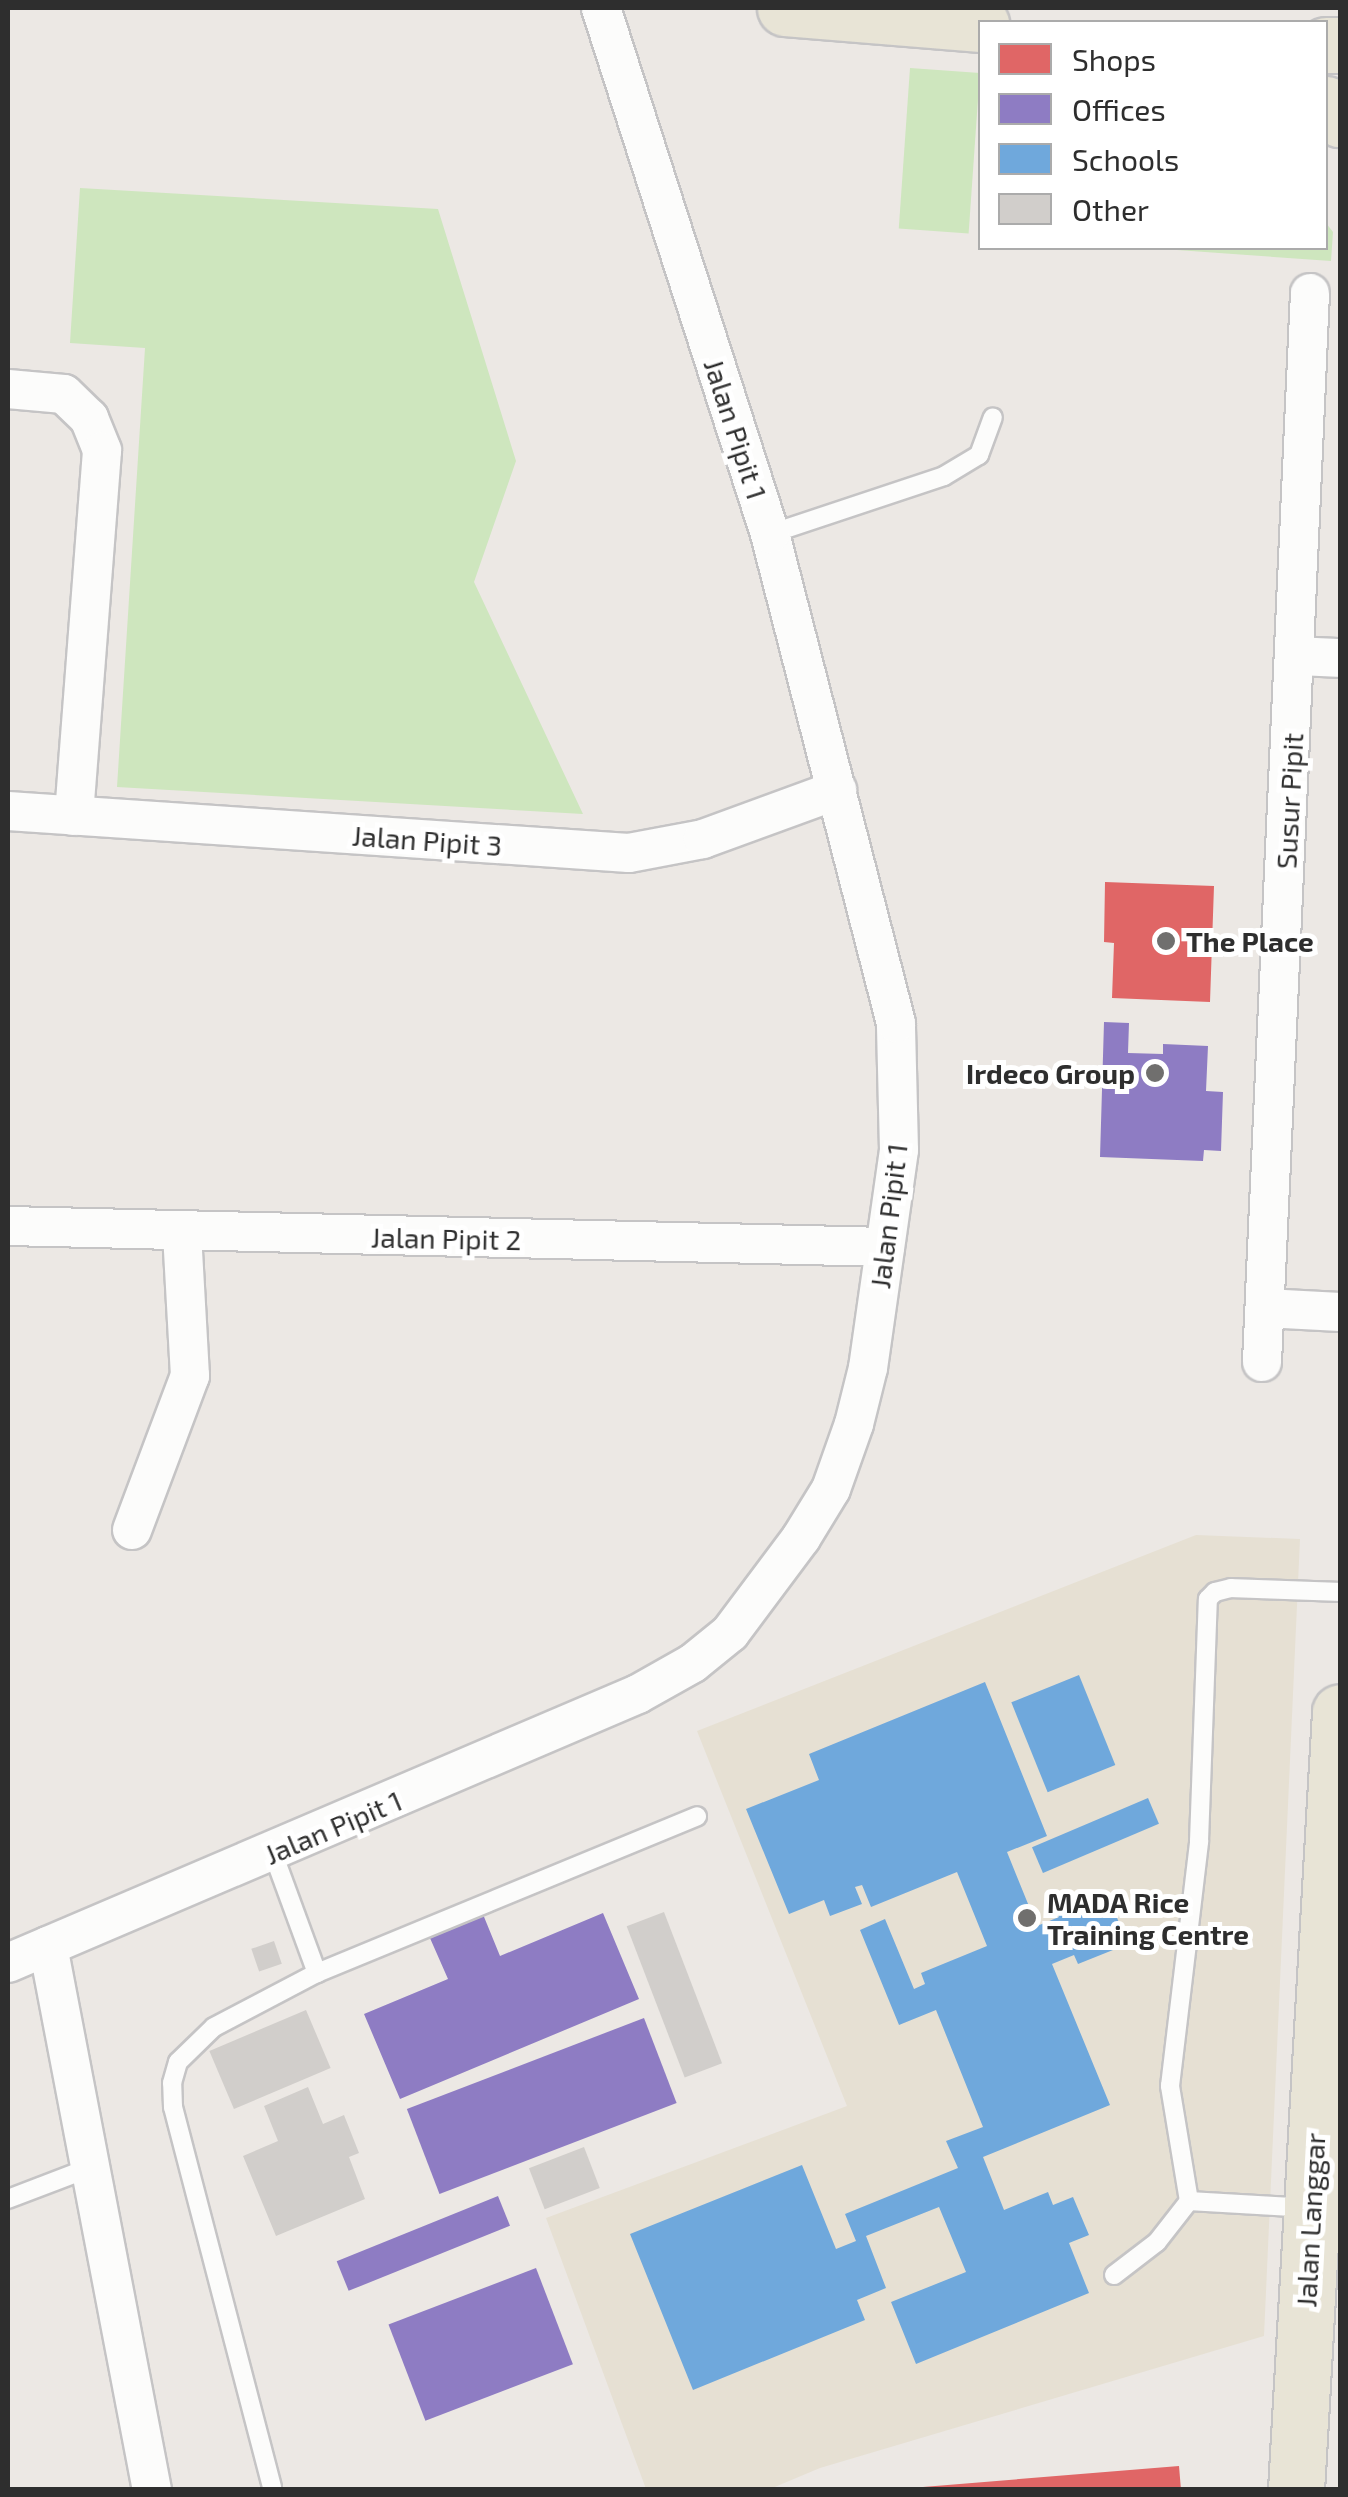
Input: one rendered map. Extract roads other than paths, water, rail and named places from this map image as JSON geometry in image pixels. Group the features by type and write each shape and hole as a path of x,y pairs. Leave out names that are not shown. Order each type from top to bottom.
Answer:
{"main road":[{"path":"785,8 978,24"},
{"name":"Jalan Langgar","path":"1296,2490 1340,1712"}],"street":[{"name":"Jalan Pipit 1","path":"8,1963 274,1853 638,1694 693,1663 730,1633 802,1538 831,1489 868,1368 900,1150 896,1023 770,534 601,8"},
{"name":"Susur Pipit","path":"1262,1362 1310,293"},
{"path":"8,390 64,394 89,418 102,451 74,816"},
{"path":"1296,656 1340,658"},
{"name":"Jalan Pipit 3","path":"8,811 629,853 703,839 837,790"},
{"name":"Jalan Pipit 2","path":"8,1226 885,1248"},
{"path":"132,1530 190,1376 182,1233"},
{"path":"1265,1308 1340,1312"},
{"path":"48,1946 152,2490"}],"lane":[{"path":"770,534 944,476 979,455 993,417"},
{"path":"1114,2275 1157,2242 1189,2201 1170,2086 1199,1841 1208,1600 1214,1592 1231,1588 1340,1592"},
{"path":"272,2487 173,2107 172,2084 178,2062 214,2027 317,1973 697,1816"},
{"path":"274,1853 317,1973"},
{"path":"8,2199 89,2168"},
{"path":"1189,2201 1310,2208"}],"place":[{"name":"The Place","path":"1166,941"},
{"name":"Irdeco Group","path":"1155,1073"},
{"name":"MADA Rice Training Centre","path":"1027,1918"}]}
